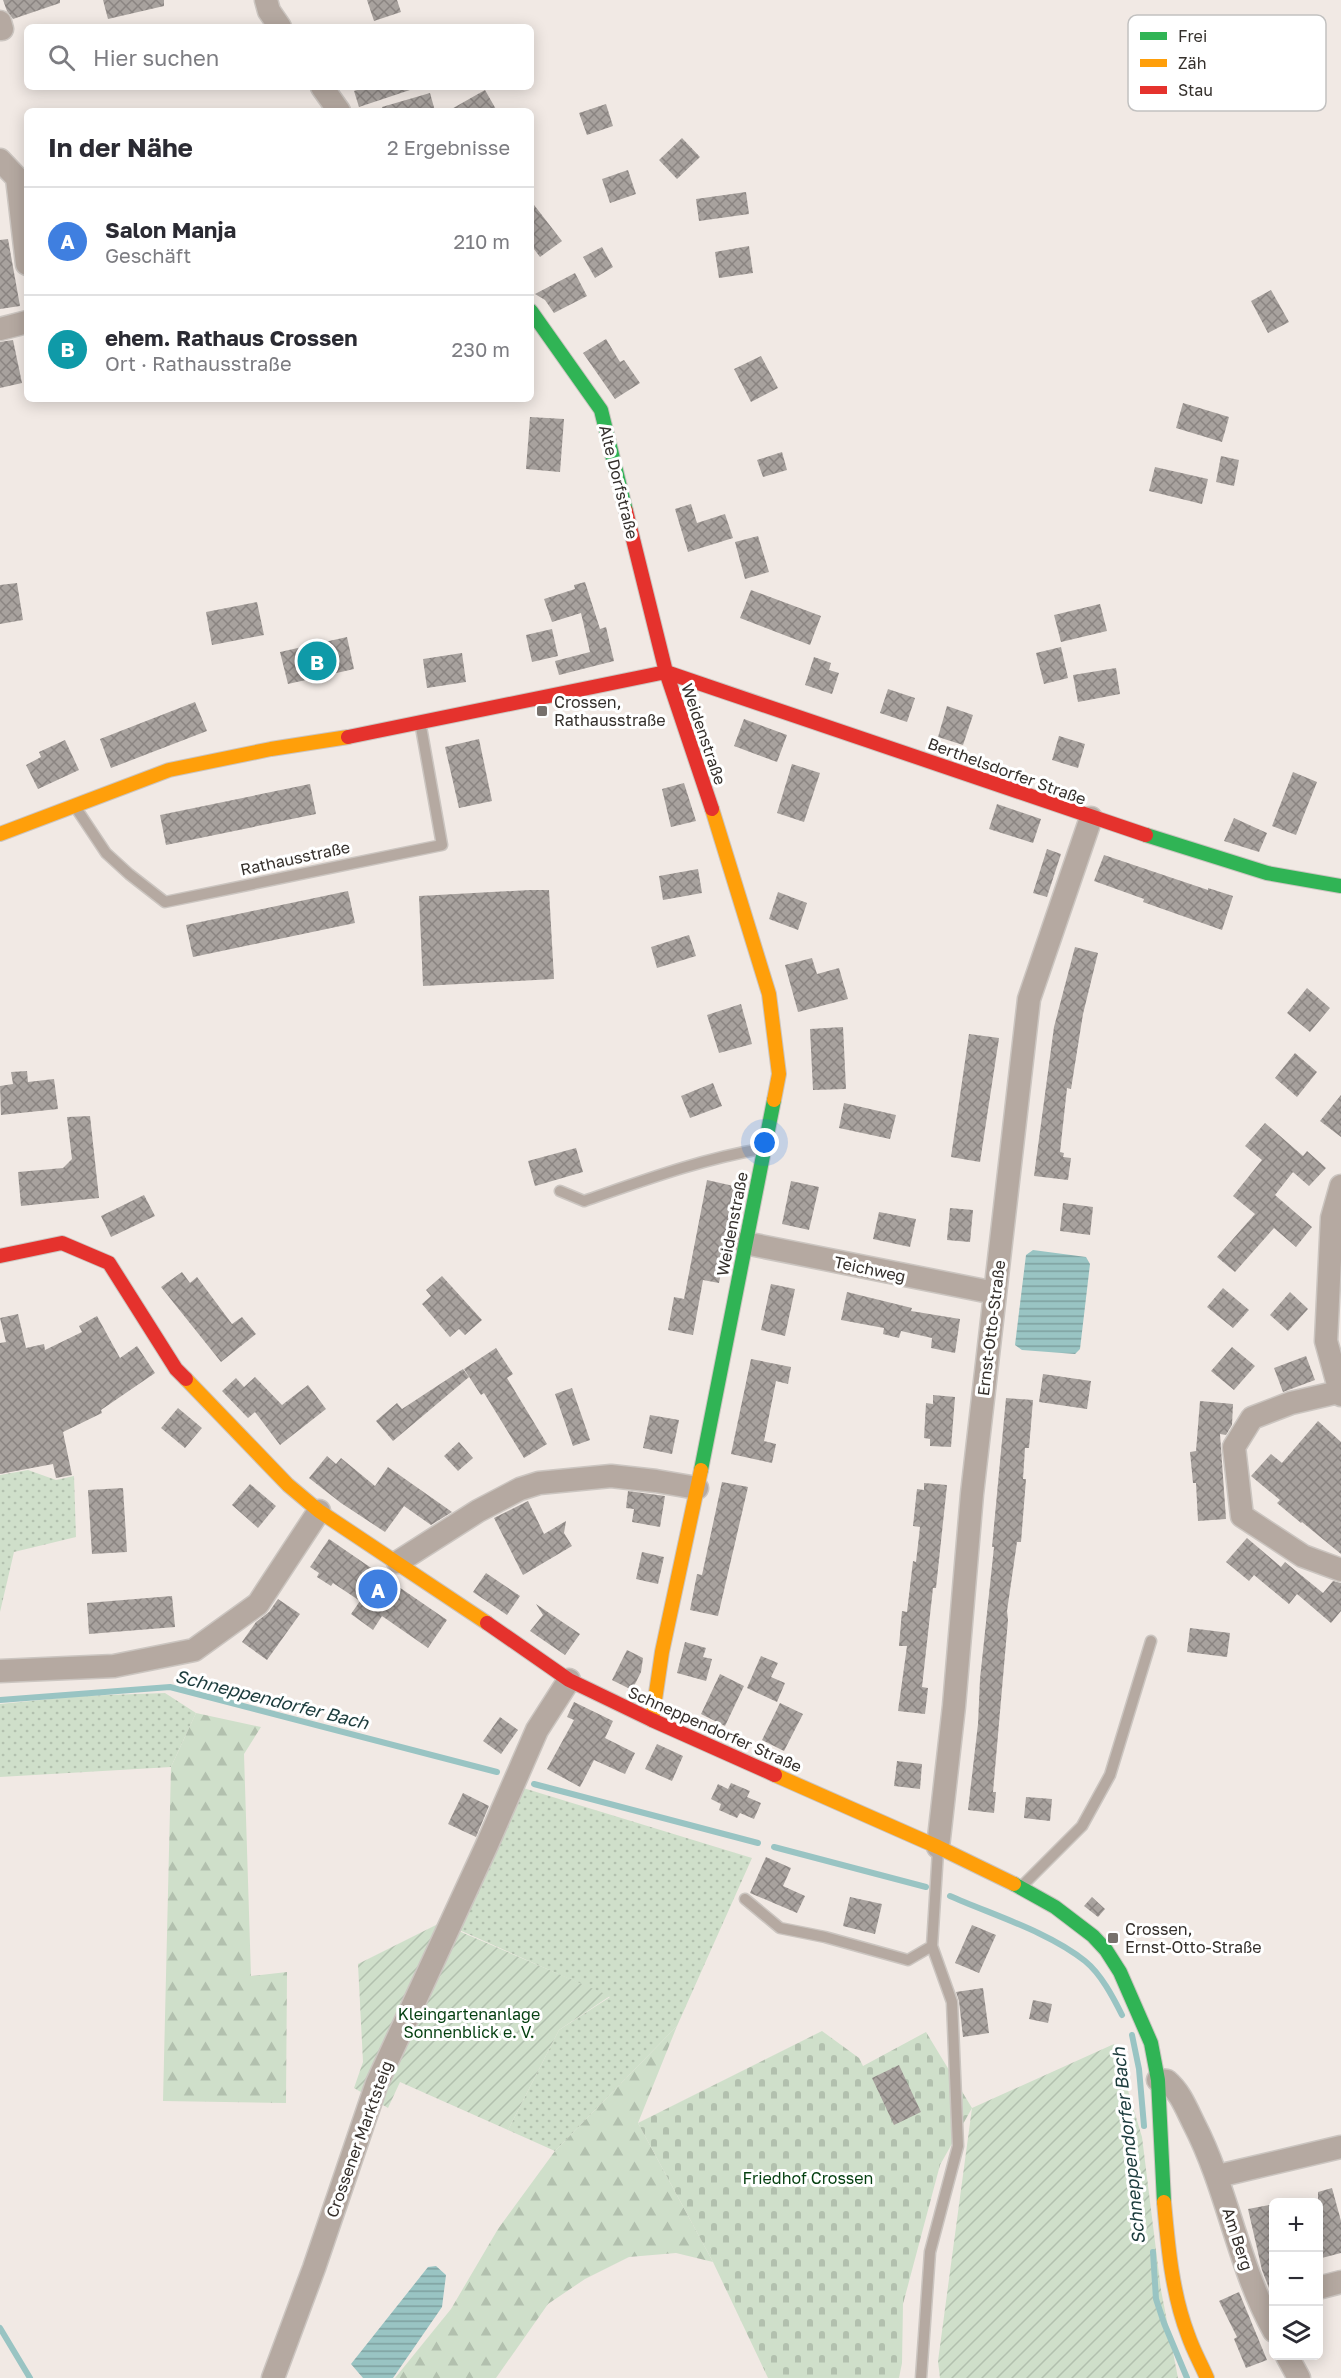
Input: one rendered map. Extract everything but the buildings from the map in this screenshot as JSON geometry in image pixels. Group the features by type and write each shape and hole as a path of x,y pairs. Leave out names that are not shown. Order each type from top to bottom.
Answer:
{"street":[{"path":"266,0 269,12 278,24"},
{"path":"0,22 2,29 0,30"},
{"path":"324,90 337,108"},
{"path":"0,160 17,178 24,238"},
{"name":"Alte Dorfstraße","path":"534,315 602,410 666,672"},
{"path":"0,329 24,323"},
{"path":"0,834 169,770 271,749 420,723 666,672"},
{"name":"Berthelsdorfer Straße","path":"666,672 964,772 1091,818 1267,873 1341,886"},
{"name":"Weidenstraße","path":"652,1720 662,1652 779,1074 769,994 705,788 666,672"},
{"name":"Ernst-Otto-Straße","path":"938,1848 954,1706 972,1494 1029,999 1091,818"},
{"path":"1341,1186 1332,1218 1336,1240 1326,1341 1340,1393 1291,1403 1252,1418 1234,1447 1242,1516 1303,1556 1341,1570"},
{"name":"Schneppendorfer Straße","path":"0,1256 62,1243 109,1263 176,1369 288,1485 319,1511 399,1562 569,1680 652,1720 1021,1887 1077,1923 1106,1950 1120,1972 1151,2043 1158,2080 1161,2165 1169,2255 1177,2299 1188,2336 1206,2378"},
{"name":"Teichweg","path":"745,1243 995,1293"},
{"path":"399,1562 478,1511 520,1489 539,1483 611,1476 697,1488"},
{"path":"0,1671 114,1666 194,1650 258,1604 319,1511"},
{"name":"Crossener Marktsteig","path":"273,2378 314,2268 376,2083 486,1847 537,1730 569,1680"},
{"name":"Am Berg","path":"1158,2080 1167,2081 1178,2092 1207,2149 1266,2300"},
{"path":"1218,2176 1341,2147"},
{"path":"1323,2287 1341,2282"},
{"path":"1290,2360 1299,2378"}],"lane":[{"name":"Rathausstraße","path":"75,806 106,853 165,902 442,845 420,723"},
{"path":"560,1191 584,1201 693,1165 738,1153 764,1149"},
{"path":"1021,1887 1082,1826 1110,1775 1151,1641"},
{"path":"921,2378 930,2252 958,2146 952,2002 932,1946 938,1848"},
{"path":"745,1899 780,1928 825,1936 908,1960 932,1946"}],"green space":[{"path":"28,1470 56,1480 74,1476 76,1537 14,1552 0,1612 0,1475"},
{"path":"165,1693 196,1713 171,1767 0,1777 0,1704 81,1696"},
{"path":"196,1713 261,1727 244,1754 251,1976 287,1972 286,2103 163,2101 171,1767"},
{"path":"520,1787 752,1858 677,2026 555,2151 508,2130 559,2030 610,1997 457,1929"},
{"name":"Kleingartenanlage Sonnenblick e. V.","path":"440,1923 610,1996 559,2030 508,2130 400,2082 388,2108 354,2088 363,2062 358,1964"},
{"path":"677,2026 638,2123 713,2262 676,2253 629,2257 585,2279 548,2304 496,2378 395,2378 451,2309 498,2229 555,2151"},
{"name":"Friedhof Crossen","path":"822,2031 859,2058 863,2066 926,2032 972,2108 940,2165 903,2304 902,2363 899,2378 768,2378 713,2262 638,2123"},
{"path":"1114,2044 1142,2137 1161,2290 1178,2378 940,2378 938,2361 972,2108"}],"water":[{"path":"1033,1250 1086,1257 1090,1264 1080,1349 1075,1354 1022,1350 1015,1345 1026,1255"},
{"path":"436,2266 446,2275 442,2307 393,2378 363,2378 351,2364 428,2267"}],"waterway":[{"name":"Schneppendorfer Bach","path":"0,1700 170,1687 497,1772"},
{"name":"Schneppendorfer Bach","path":"534,1784 758,1843"},
{"name":"Schneppendorfer Bach","path":"774,1847 926,1887"},
{"name":"Schneppendorfer Bach","path":"950,1896 1038,1933 1071,1951 1096,1972 1111,1993 1122,2015"},
{"name":"Schneppendorfer Bach","path":"1132,2035 1139,2069 1144,2126"},
{"name":"Schneppendorfer Bach","path":"1153,2252 1156,2299 1187,2378"},
{"path":"0,2328 30,2378"}],"traffic: fast":[{"path":"534,315 601,410 626,511"},
{"path":"1146,835 1267,873 1341,886"},
{"path":"701,1470 774,1100"},
{"path":"1014,1884 1055,1907 1093,1936 1106,1950 1120,1972 1151,2043 1158,2080 1164,2202"}],"traffic: slow":[{"path":"0,834 169,770 271,749 348,737"},
{"path":"712,809 769,994 779,1074 774,1100"},
{"path":"186,1379 288,1485 319,1511 487,1623"},
{"path":"652,1720 662,1652 701,1470"},
{"path":"775,1775 938,1847 1014,1884"},
{"path":"1164,2202 1169,2253 1178,2303 1190,2341 1207,2378"}],"traffic: jam":[{"path":"626,511 666,672 712,809"},
{"path":"666,672 1146,835"},
{"path":"348,737 666,672"},
{"path":"0,1256 62,1243 109,1263 176,1369 186,1379"},
{"path":"487,1623 569,1680 775,1775"}],"place":[{"name":"ehem. Rathaus Crossen","path":"317,661"},
{"name":"Crossen, Rathausstraße","path":"542,711"},
{"name":"Salon Manja","path":"378,1589"},
{"name":"Crossen, Ernst-Otto-Straße","path":"1113,1938"}]}
